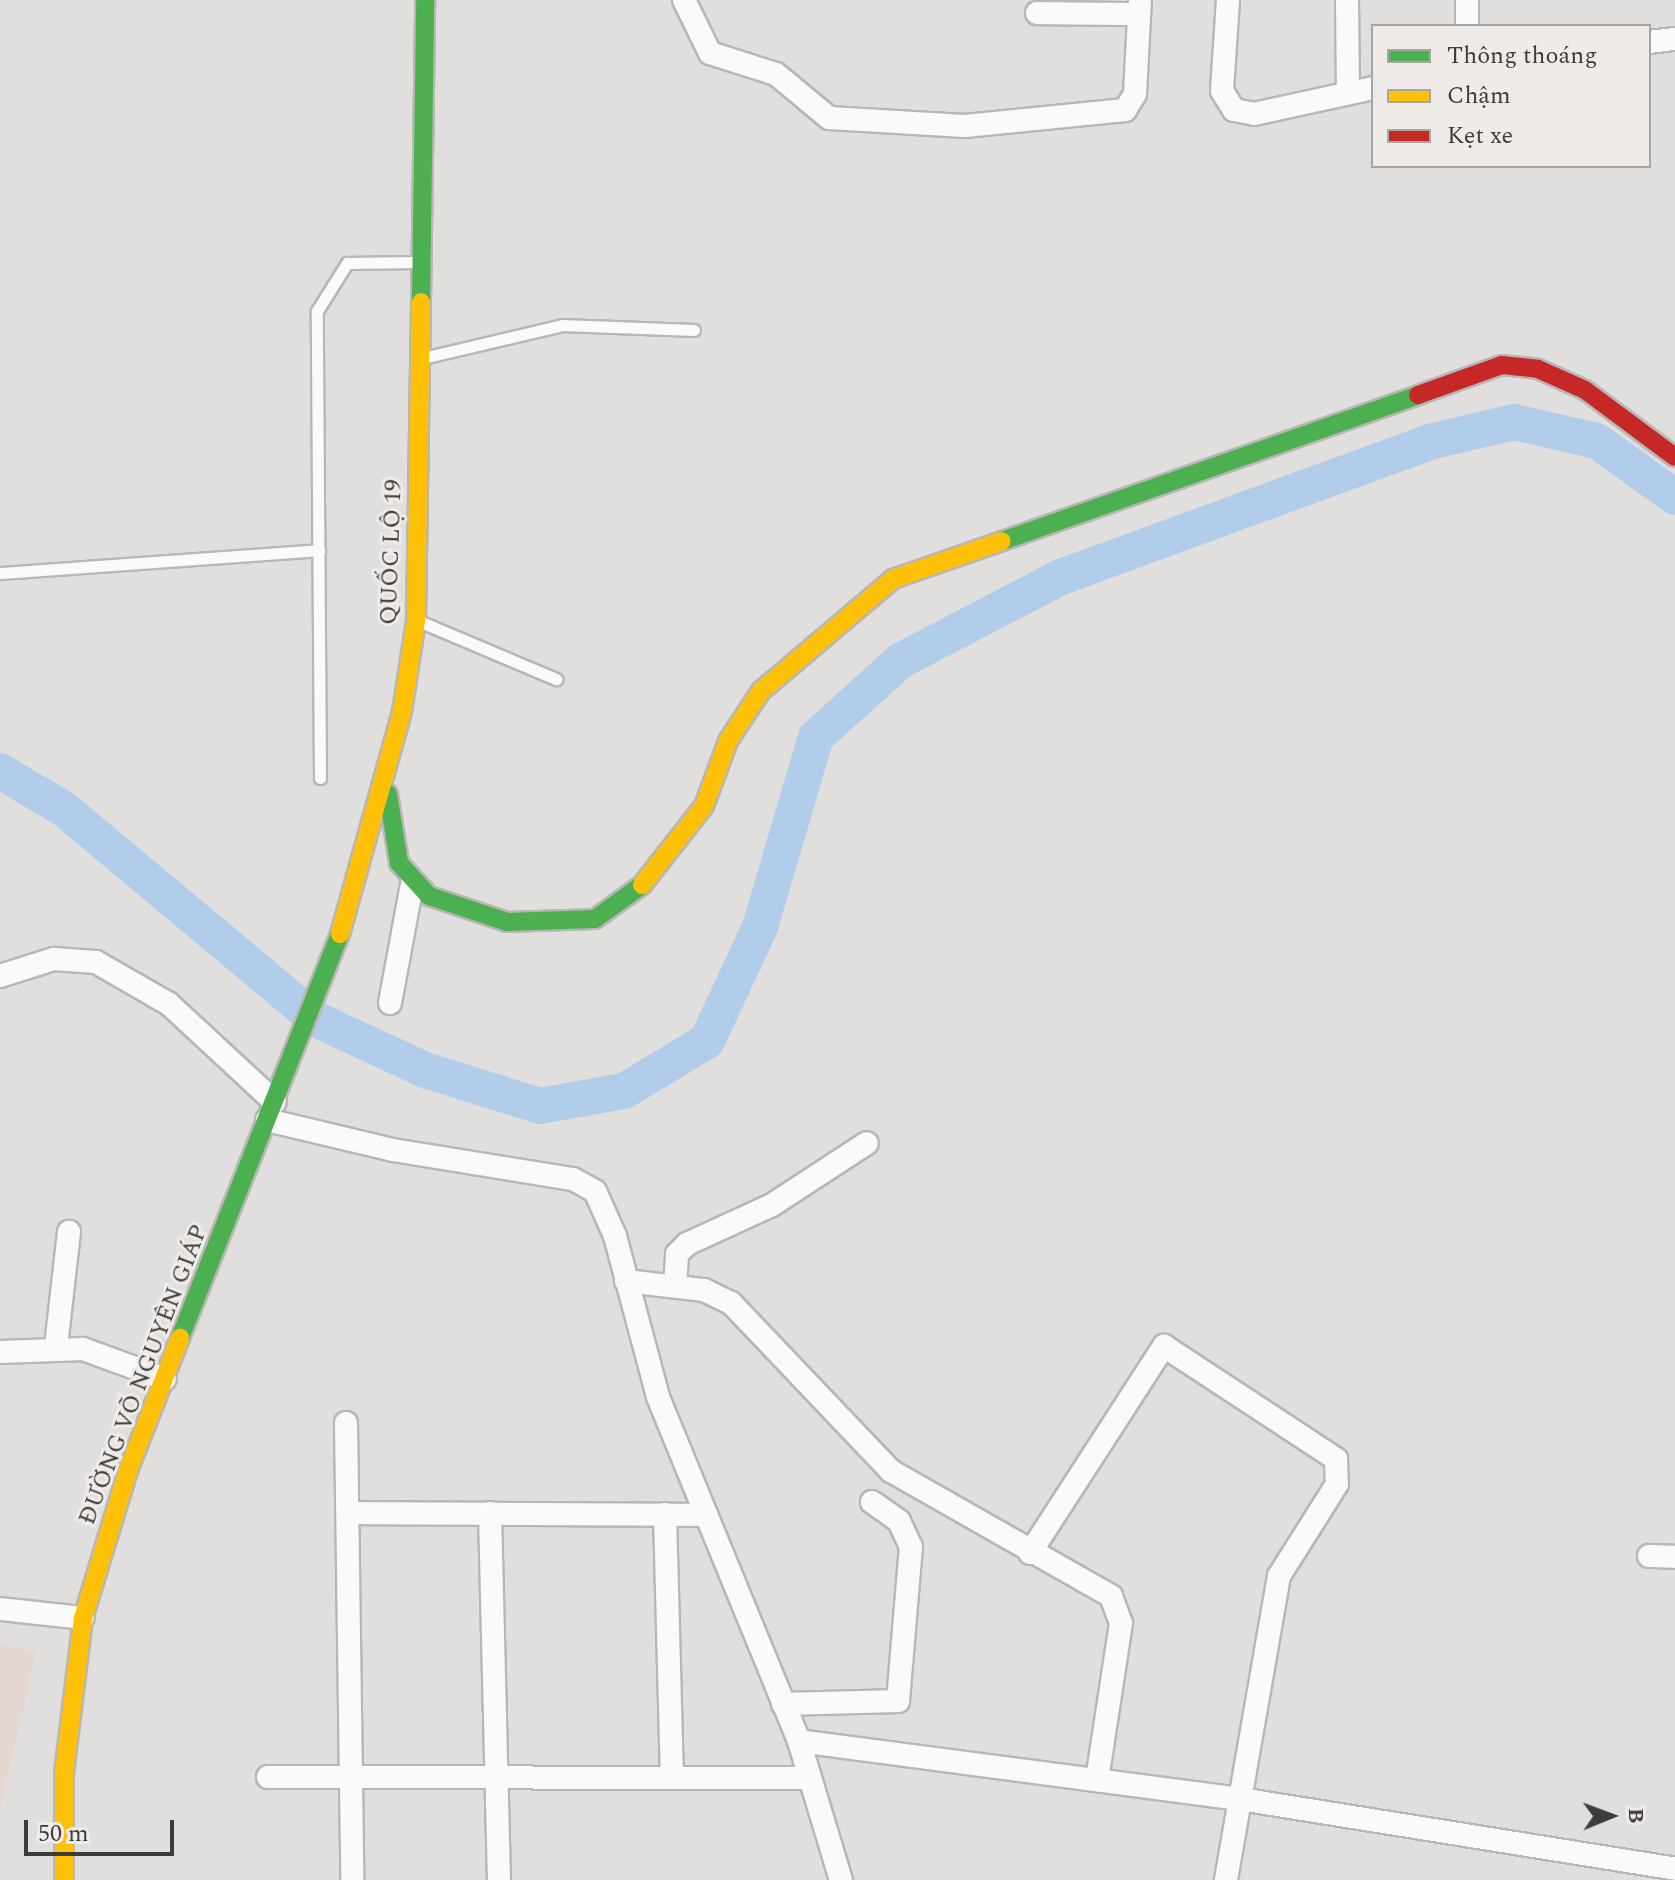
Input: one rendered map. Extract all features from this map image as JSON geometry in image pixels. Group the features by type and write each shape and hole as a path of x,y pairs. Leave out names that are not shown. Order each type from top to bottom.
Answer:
{"main road":[{"name":"QUỐC LỘ 19","path":"275,1103 352,904 388,783 416,620 420,359 418,262 425,0"},
{"path":"388,783 392,845 412,884 452,907 507,922 575,922 609,913 639,889 704,806 728,741 761,691 893,579 1446,382 1502,365 1538,369 1585,390 1675,457"},
{"name":"ĐƯỜNG VÕ NGUYÊN GIÁP","path":"64,1880 64,1773 83,1618 165,1379 275,1103"}],"street":[{"path":"684,0 710,53 776,74 829,118 965,126 1125,110 1135,94 1139,7 1037,13"},
{"path":"1228,0 1222,91 1234,110 1254,114 1371,88"},
{"path":"1347,0 1348,93"},
{"path":"1467,0 1467,24"},
{"path":"1651,42 1675,39"},
{"path":"390,1003 412,884"},
{"path":"0,976 46,960 96,962 169,1004 275,1103 586,1184 608,1216 648,1369 799,1741 841,1880"},
{"path":"675,1285 681,1248 772,1205 867,1143"},
{"path":"56,1346 69,1232"},
{"path":"626,1281 675,1285 731,1303 891,1471 1030,1553 1111,1596 1121,1614 1097,1780"},
{"path":"0,1352 56,1346 165,1379"},
{"path":"1030,1553 1164,1346 1330,1450 1337,1484 1279,1576 1226,1880"},
{"path":"346,1423 352,1880"},
{"path":"783,1704 898,1701 911,1547 899,1521 872,1502"},
{"path":"348,1513 706,1515"},
{"path":"490,1513 499,1880"},
{"path":"665,1514 672,1778"},
{"path":"1649,1556 1675,1557"},
{"path":"0,1609 83,1618"},
{"path":"799,1741 1240,1799 1675,1869"},
{"path":"268,1777 810,1778"}],"lane":[{"path":"320,778 317,311 347,263 418,262"},
{"path":"420,359 562,325 694,330"},
{"path":"0,573 319,550"},
{"path":"416,620 556,679"}],"shaded area":[{"path":"0,1644 36,1652 0,1808"}],"waterway":[{"path":"0,771 64,809 315,1019 425,1070 540,1106 624,1091 707,1041 760,927 816,737 900,661 1061,577 1429,442 1514,422 1597,441 1675,497"}],"traffic: fast":[{"path":"421,302 425,0"},
{"path":"1002,541 1418,395"},
{"path":"388,794 399,863 429,896 507,922 595,919 642,885"},
{"path":"180,1338 340,934"}],"traffic: slow":[{"path":"340,934 402,712 416,620 421,302"},
{"path":"642,885 704,806 728,741 761,691 893,579 1002,541"},
{"path":"64,1880 64,1773 83,1618 129,1468 180,1338"}],"traffic: jam":[{"path":"1418,395 1502,365 1538,369 1585,390 1675,457"}]}
